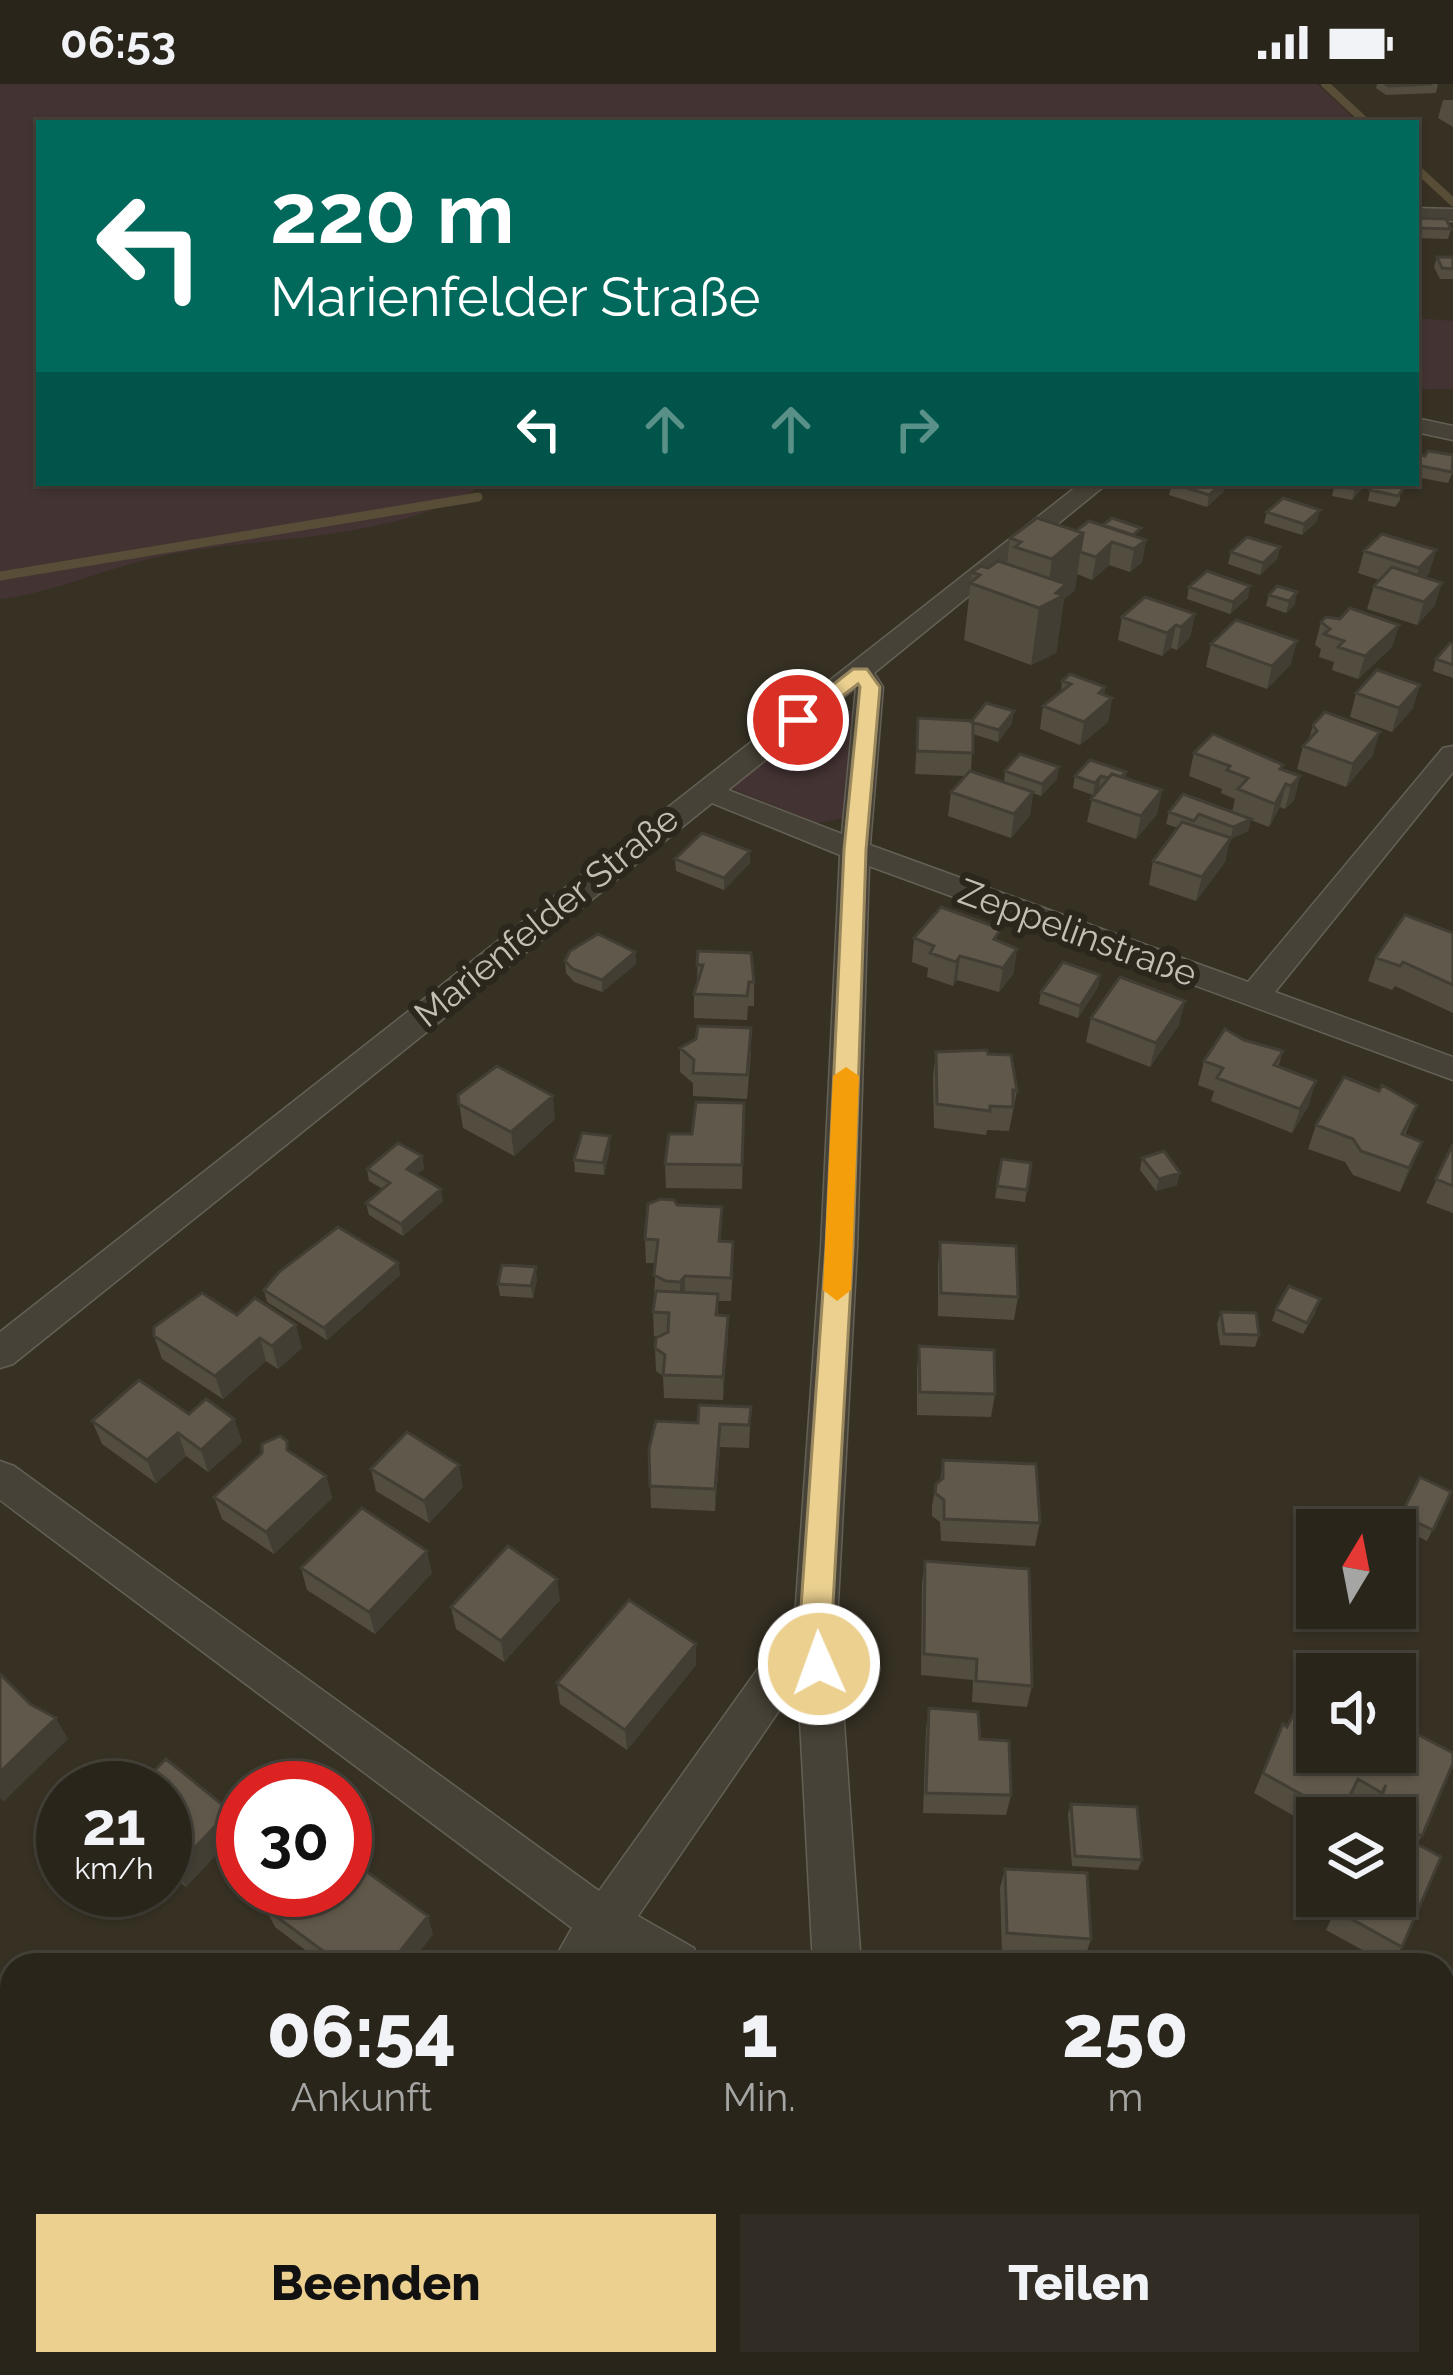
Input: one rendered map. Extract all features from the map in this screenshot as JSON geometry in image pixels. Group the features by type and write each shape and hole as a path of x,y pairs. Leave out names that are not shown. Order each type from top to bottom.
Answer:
{"street":[{"path":"1419,214 1453,215"},
{"path":"1419,426 1453,433"},
{"name":"Marienfelder Straße","path":"0,1353 1092,486"},
{"path":"836,1953 816,1622 839,1247 855,850 870,687 860,673"},
{"path":"1254,996 1453,754"},
{"name":"Zeppelinstraße","path":"704,790 1453,1069"},
{"path":"0,1478 605,1924 656,1953"},
{"path":"584,1953 816,1622"}],"shaded area":[{"path":"0,84 1317,84 1356,120 36,120 36,486 480,486 449,503 370,527 162,556 0,599"},
{"path":"1419,318 1453,321 1453,389 1419,389"},
{"path":"829,707 858,712 844,818 818,823 725,786"}],"building":[{"path":"1419,218 1446,219 1451,229 1419,228"},
{"path":"1437,257 1453,257 1453,269 1442,268"},
{"path":"1428,451 1453,455 1452,472 1419,466 1419,455"},
{"path":"1181,486 1220,486 1209,495"},
{"path":"1373,486 1403,489 1398,496 1370,490"},
{"path":"1283,498 1320,510 1304,524 1267,512"},
{"path":"1037,518 1083,533 1052,559 1015,547 1021,542 1010,538"},
{"path":"1112,518 1141,528 1133,535 1103,525"},
{"path":"1089,521 1146,540 1134,549 1112,542 1096,557 1080,552 1083,533 1076,531"},
{"path":"1382,534 1436,550 1419,568 1364,551"},
{"path":"1247,537 1280,547 1263,563 1231,552"},
{"path":"998,561 1066,584 1056,593 1064,595 1039,608 970,583 980,575 972,572"},
{"path":"1392,567 1442,583 1424,602 1374,586"},
{"path":"1207,571 1250,586 1233,602 1189,587"},
{"path":"1277,586 1297,592 1289,601 1269,595"},
{"path":"1145,597 1195,614 1167,633 1122,617"},
{"path":"1350,608 1399,625 1365,656 1338,647 1344,641 1324,634 1330,629 1321,622 1326,617 1340,619"},
{"path":"1236,620 1297,641 1272,666 1211,644"},
{"path":"1453,644 1453,665 1436,659"},
{"path":"1377,670 1420,685 1399,708 1356,693"},
{"path":"1070,674 1105,687 1099,693 1112,698 1084,722 1043,706 1071,684 1062,681"},
{"path":"986,703 1014,711 999,730 971,722"},
{"path":"1325,712 1380,732 1353,764 1303,746 1317,731 1313,725"},
{"path":"918,718 973,721 973,753 917,751"},
{"path":"1213,734 1300,776 1291,786 1286,784 1275,804 1238,789 1248,778 1194,753"},
{"path":"1020,754 1059,767 1042,784 1005,771"},
{"path":"1090,760 1126,772 1121,777 1101,776 1095,783 1075,776"},
{"path":"970,771 1033,792 1014,814 951,792"},
{"path":"1112,774 1162,790 1141,816 1091,799"},
{"path":"1183,794 1251,819 1233,827 1199,814 1194,821 1169,812"},
{"path":"1182,822 1231,838 1202,877 1153,861"},
{"path":"702,833 750,851 724,878 675,859"},
{"path":"941,907 1001,929 994,939 1017,949 1003,968 960,956 956,962 930,953 934,946 914,938"},
{"path":"1405,915 1453,933 1453,985 1403,962 1400,966 1376,958"},
{"path":"598,934 635,952 602,980 565,961 570,951"},
{"path":"698,951 751,953 754,982 749,982 747,996 694,994 703,965 697,965"},
{"path":"1063,962 1100,975 1080,1006 1041,992"},
{"path":"1120,977 1185,1001 1156,1043 1091,1018"},
{"path":"698,1026 751,1028 747,1075 693,1073 694,1060 680,1048 696,1039"},
{"path":"1225,1029 1283,1051 1274,1065 1316,1081 1300,1109 1217,1078 1223,1068 1204,1061"},
{"path":"987,1050 988,1054 1011,1055 1017,1091 1013,1090 1013,1107 990,1106 990,1111 937,1104 936,1052"},
{"path":"497,1066 553,1096 511,1132 459,1104 458,1095"},
{"path":"1344,1077 1379,1091 1382,1085 1417,1105 1402,1134 1422,1142 1409,1168 1361,1151 1353,1139 1316,1125"},
{"path":"696,1102 744,1103 742,1165 665,1164 669,1134 692,1134"},
{"path":"582,1133 610,1136 603,1163 574,1160"},
{"path":"398,1143 422,1156 407,1169 441,1189 401,1224 366,1203 390,1183 367,1169"},
{"path":"1453,1144 1453,1186 1436,1179"},
{"path":"1164,1151 1180,1173 1159,1179 1142,1158"},
{"path":"1002,1159 1031,1163 1027,1190 997,1186"},
{"path":"674,1200 677,1205 722,1207 719,1241 733,1242 731,1278 685,1276 680,1282 654,1275 658,1240 645,1239 648,1204"},
{"path":"338,1227 398,1263 324,1328 264,1290 279,1272"},
{"path":"940,1242 1016,1246 1018,1297 941,1293"},
{"path":"502,1265 536,1267 531,1286 498,1284"},
{"path":"1289,1286 1320,1299 1307,1323 1276,1309"},
{"path":"656,1291 718,1294 716,1315 728,1316 723,1377 663,1375 665,1355 655,1348 656,1338 668,1332 669,1313 653,1312"},
{"path":"202,1293 237,1315 255,1298 296,1325 272,1346 260,1338 215,1376 154,1336 154,1327"},
{"path":"1221,1312 1256,1313 1259,1335 1224,1334"},
{"path":"919,1346 994,1350 995,1394 920,1392"},
{"path":"139,1380 189,1414 206,1399 234,1419 201,1450 178,1433 147,1460 92,1421"},
{"path":"699,1405 751,1407 749,1425 720,1424 715,1489 650,1486 649,1449 656,1421 698,1423"},
{"path":"407,1432 459,1465 424,1501 371,1469"},
{"path":"280,1436 287,1441 287,1450 326,1476 266,1532 214,1497 262,1453 262,1444"},
{"path":"943,1460 1036,1464 1040,1523 944,1519 944,1500 935,1493 943,1478"},
{"path":"1420,1477 1451,1492 1433,1530 1416,1522 1416,1509 1404,1509"},
{"path":"362,1508 427,1551 369,1612 301,1568"},
{"path":"508,1546 557,1579 501,1641 451,1607"},
{"path":"925,1561 1029,1569 1032,1686 976,1681 977,1659 924,1654"},
{"path":"629,1600 696,1644 625,1730 557,1683"},
{"path":"0,1674 30,1704 56,1718 0,1772"},
{"path":"929,1708 978,1712 980,1739 1009,1741 1011,1795 926,1793"},
{"path":"1296,1709 1296,1773 1416,1773 1416,1734 1453,1753 1422,1836 1416,1833 1416,1797 1381,1797 1386,1785 1382,1793 1358,1779 1349,1797 1306,1797 1263,1773 1283,1724 1287,1727"},
{"path":"192,1780 216,1800 216,1826 192,1850"},
{"path":"1071,1804 1137,1807 1142,1860 1075,1856"},
{"path":"1416,1843 1441,1857 1416,1915"},
{"path":"1005,1869 1087,1873 1091,1939 1007,1933"},
{"path":"372,1876 428,1916 399,1953 326,1953 277,1917 372,1917"},
{"path":"1348,1917 1415,1917 1402,1947"}],"waterway":[{"path":"1325,84 1364,120"},
{"path":"1419,171 1453,202"},
{"path":"0,576 478,497"}],"slow traffic":[{"path":"837,1290 846,1076"}],"route":[{"path":"798,720 860,673 870,687 855,850 839,1247 816,1622 819,1664"}]}
